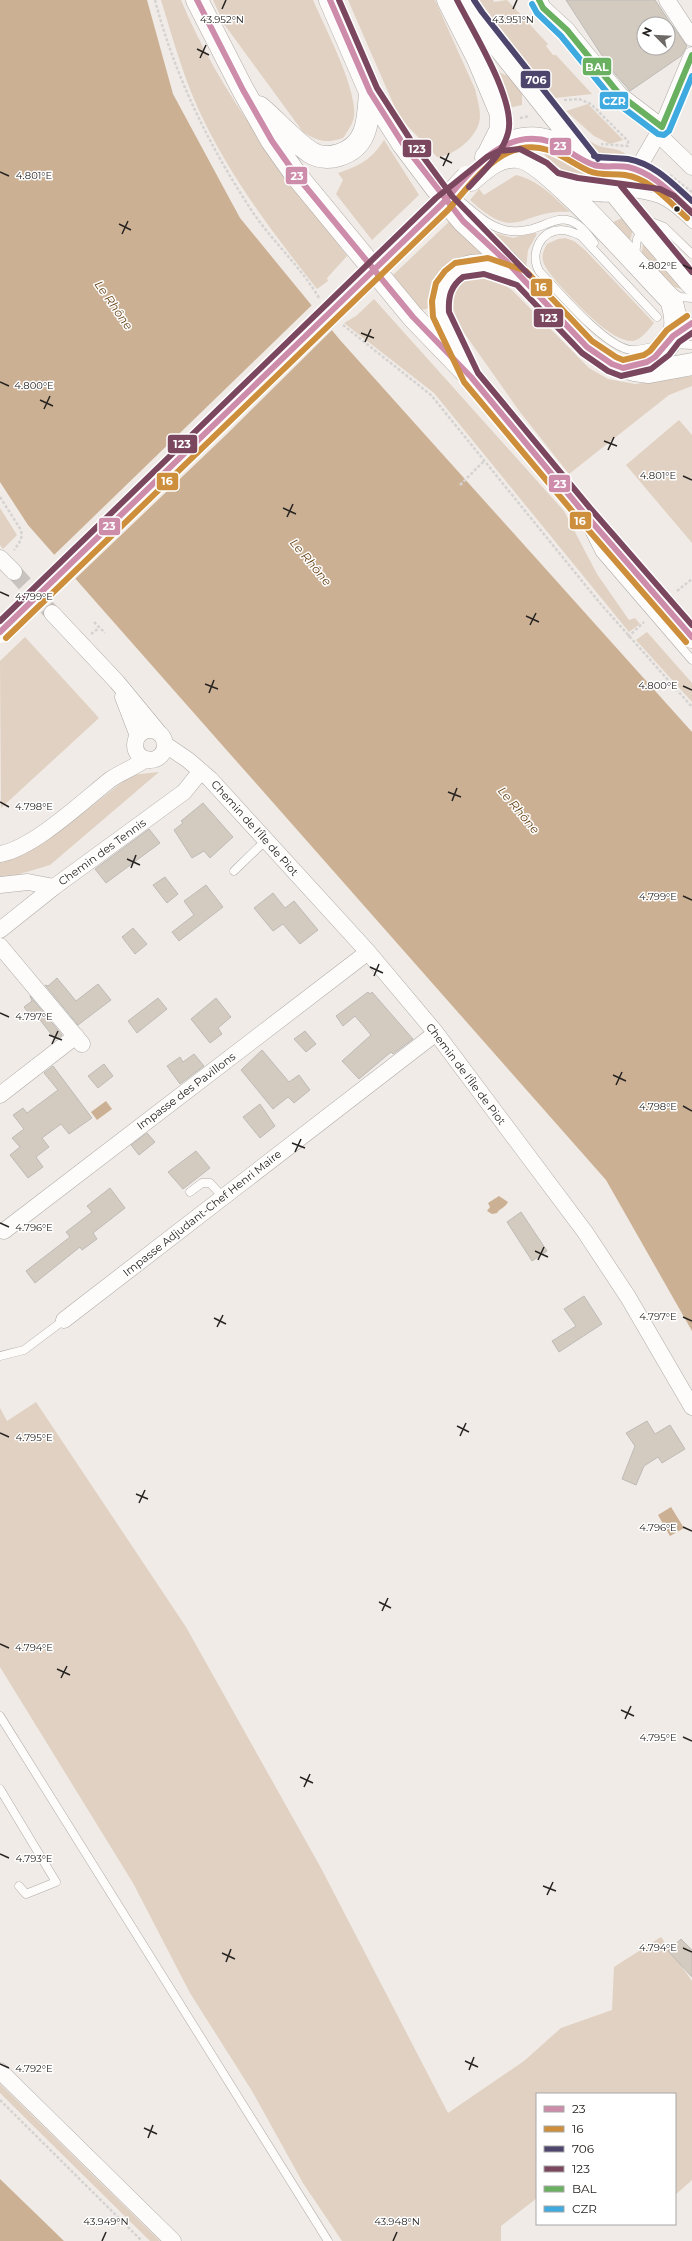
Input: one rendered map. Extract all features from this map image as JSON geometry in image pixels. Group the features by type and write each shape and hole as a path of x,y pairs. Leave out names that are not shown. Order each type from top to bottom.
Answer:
{"main road":[{"path":"197,0 243,90 272,141 296,175 413,317 471,377 584,513 692,637"},
{"path":"330,0 370,92 403,144 463,221 507,262 587,347 612,364 623,368 649,372 692,364"},
{"path":"0,632 469,178 489,153 501,129 501,114 478,59 448,0"},
{"path":"464,0 475,17 615,191 642,227 692,284"},
{"path":"243,90 311,153 330,158 347,153 362,140 368,124 370,92"},
{"path":"489,153 514,141 535,139 548,142 601,167 627,167 642,164"},
{"path":"469,178 501,159 519,157 543,170 663,293 675,314 678,342 663,350 647,362 623,368"},
{"path":"554,180 590,189 615,191 629,184 642,164"},
{"path":"471,377 441,314 440,300 443,287 451,276 460,269 471,266 485,266 521,278"}],"street":[{"path":"539,0 544,8 567,30 620,95 660,131 692,167"},
{"path":"667,0 692,38"},
{"path":"642,164 660,131 692,55"},
{"name":"Chemin de l'Île de Piot","path":"52,613 117,682 163,739 201,771 266,840 368,952 436,1033 585,1232 628,1297 692,1407"},
{"path":"117,682 137,740 138,754 151,759"},
{"path":"0,854 8,852 32,839 114,778 163,754 163,739 146,730 137,740 114,778"},
{"name":"Chemin de l'Île de Piot","path":"151,759 190,766 201,771"},
{"name":"Chemin des Tennis","path":"0,930 54,887 184,792 201,771"},
{"path":"0,885 28,882 54,887"},
{"path":"0,946 79,1040 0,1095"},
{"name":"Impasse des Pavillons","path":"4,1231 368,952"},
{"name":"Impasse Adjudant-Chef Henri Maire","path":"64,1320 436,1033"},
{"path":"0,2071 173,2241"}],"lane":[{"path":"642,164 658,182 692,212"},
{"path":"431,181 465,204 484,220 498,228 511,231 528,230 548,221 561,219 575,222 591,239 607,262"},
{"path":"615,191 658,197 669,203 692,224"},
{"path":"636,264 634,254 637,239 642,227 654,223 659,224 692,254"},
{"path":"657,317 581,236 572,232 561,230 550,232 542,238 535,250 535,260 538,271 600,334 615,344 632,350 678,342 692,323 663,293"},
{"path":"663,293 692,298"},
{"path":"584,513 590,534 600,553 692,660"},
{"path":"234,871 266,840"},
{"path":"190,1192 202,1183 210,1183 223,1197"},
{"path":"0,1356 24,1350 64,1320"},
{"path":"0,1716 328,2241"},
{"path":"0,1789 56,1882 26,1894 19,1886"}],"path":[{"path":"155,0 162,27 182,83 197,117 225,167 255,215 319,298"},
{"path":"558,99 580,99 591,104 628,141 628,146"},
{"path":"663,172 678,180 692,192"},
{"path":"342,324 431,395 542,534 628,637 692,707"},
{"path":"460,485 484,460"},
{"path":"0,497 23,535 5,565"},
{"path":"675,594 692,579"},
{"path":"628,637 646,620"},
{"path":"94,622 105,633"},
{"path":"0,2100 142,2241"}],"shaded area":[{"path":"161,0 181,0 215,69 235,101 278,164 347,256 327,278 328,281 317,289 283,246 251,201 222,155 209,131 187,80"},
{"path":"213,0 313,0 346,74 351,90 354,104 354,116 351,125 343,138 331,141 322,141 303,132 224,24"},
{"path":"348,0 435,0 475,89 479,106 479,123 473,135 462,146 450,154 437,157 399,117"},
{"path":"479,0 493,0 494,2 507,0 548,44 546,46 553,55 556,55 592,94 555,98 522,60"},
{"path":"488,59 501,73 512,78 522,93 522,105 508,108"},
{"path":"588,104 623,140 610,144 594,136 566,111"},
{"path":"564,114 581,134 589,140 602,147 619,150 628,156 601,158"},
{"path":"384,140 419,195 372,240 336,194 343,180 338,173 353,168 365,161 375,152"},
{"path":"539,148 556,152 601,183 567,172 553,163"},
{"path":"516,175 524,177 539,185 570,212 553,212 519,222 510,223 499,220 486,213 470,200 479,189 484,195"},
{"path":"622,218 634,225 630,241 609,224"},
{"path":"451,220 483,255 460,260 446,268 435,280 427,309 420,310 393,275"},
{"path":"488,231 513,238 533,232 537,234 528,250 526,269"},
{"path":"565,238 574,241 585,250 654,323 648,331 633,341 622,339 611,333 582,308 554,279 544,264 544,249 547,244 558,239"},
{"path":"646,241 687,290 673,286 661,278 641,256 643,245"},
{"path":"477,274 497,280 512,290 589,368 608,379 635,384 692,376 692,386 669,395 569,474 520,412 450,313 451,298 454,287 462,280"},
{"path":"374,299 564,511 597,574 629,620 635,618 640,624 629,632 434,393 344,323 356,316"},
{"path":"679,420 692,435 692,543 626,465"},
{"path":"0,508 17,535 3,549 0,545"},
{"path":"647,632 692,683 692,702 636,640"},
{"path":"25,637 99,718 1,808 0,661"},
{"path":"159,772 50,865 0,880 0,862 23,855 87,810 131,775"},
{"path":"36,1402 186,1627 321,1868 448,2113 524,2061 561,2028 612,2010 614,1967 661,1937 692,1981 692,2180 676,2194 676,2093 536,2093 536,2199 501,2226 501,2241 342,2241 303,2183 252,2091 190,1993 133,1883 0,1667 0,1408 7,1421"},
{"path":"0,2084 160,2241 150,2241 0,2093"}],"water":[{"name":"Le Rhône","path":"0,0 147,0 173,94 240,218 340,340 692,732 692,1331 606,1180 28,525 0,482"},
{"path":"106,1101 112,1109 97,1120 91,1112"},
{"path":"499,1196 508,1202 497,1213 492,1214 487,1211 490,1207 488,1203"},
{"path":"671,1507 684,1528 670,1536 658,1515"},
{"path":"0,2179 64,2241 0,2241"}],"pier":[{"path":"313,304 333,329 227,434 74,580 53,556"}],"building":[{"path":"566,0 655,0 666,16 636,16 636,56 676,56 676,31 687,46 681,56 630,91 610,68"},
{"path":"203,803 233,837 210,858 204,851 192,858 174,830 183,823 181,821"},
{"path":"149,829 160,843 106,883 95,869"},
{"path":"165,877 178,894 167,903 153,885"},
{"path":"206,885 223,907 179,941 172,932 194,915 184,901"},
{"path":"273,893 285,908 294,901 318,930 300,944 283,924 273,931 254,908"},
{"path":"133,928 147,944 135,954 122,937"},
{"path":"57,978 76,1001 98,984 111,1000 78,1025 45,985 48,986"},
{"path":"368,992 370,994 372,992 413,1039 393,1054 391,1052 359,1079 342,1061 371,1035 355,1016 343,1026 336,1016"},
{"path":"30,996 62,1035 58,1038 55,1039 37,1016 33,1019 24,1007 32,1001"},
{"path":"158,998 167,1009 137,1033 128,1021"},
{"path":"216,998 231,1017 218,1028 222,1034 210,1043 191,1019"},
{"path":"305,1031 316,1044 306,1052 294,1039"},
{"path":"262,1050 289,1082 299,1075 310,1090 294,1103 288,1097 273,1109 241,1070"},
{"path":"194,1054 204,1066 180,1084 167,1066 180,1057 183,1062"},
{"path":"104,1064 113,1076 98,1088 88,1076"},
{"path":"53,1066 92,1118 69,1134 61,1124 42,1138 49,1147 36,1157 43,1167 28,1178 10,1155 20,1147 12,1138 24,1129 13,1115 23,1108 27,1113 58,1090 44,1073"},
{"path":"260,1104 275,1126 260,1138 243,1117"},
{"path":"147,1133 155,1142 139,1155 131,1145"},
{"path":"196,1151 210,1168 183,1189 168,1172"},
{"path":"110,1188 125,1208 93,1233 97,1239 82,1250 80,1247 35,1283 26,1271 70,1237 66,1232 92,1212 87,1206"},
{"path":"521,1212 547,1251 532,1261 507,1222"},
{"path":"584,1296 602,1324 559,1352 552,1341 576,1326 564,1309"},
{"path":"647,1421 655,1434 670,1425 685,1449 662,1463 658,1457 644,1466 636,1485 622,1479 635,1446 626,1433"},
{"path":"681,1939 692,1950 692,1977 668,1951"}],"tunnel":[{"path":"14,572 52,613"}],"transit line":[{"name":"23","path":"197,0 243,90 272,141 296,175 413,317 471,377 584,513 692,637"},
{"name":"23","path":"330,0 370,92 403,144 463,221 507,262 587,347 612,364 623,368 647,362 655,357 673,336 692,323"},
{"name":"123","path":"339,0 377,88 410,139 452,196 529,275"},
{"name":"123","path":"457,0 492,66 506,103 509,119 508,133 497,155 469,187"},
{"name":"706","path":"474,0 598,159"},
{"name":"BAL","path":"539,0 543,8 567,30 620,95 662,127"},
{"name":"CZR","path":"532,4 537,13 561,36 614,101 658,134 664,135 669,131 692,76"},
{"name":"BAL","path":"662,127 692,55"},
{"name":"23","path":"0,632 442,204 476,167 489,155 503,146 518,141 534,139 551,142 594,165 624,166 637,170 663,185 692,212"},
{"name":"16","path":"6,638 448,210 479,175 504,155 517,149 532,147 553,152 593,173 620,174 634,177 643,181 659,192 687,218"},
{"name":"123","path":"0,621 436,198 487,157 499,151 520,149 547,163 558,173 578,178 660,189 674,196 692,213"},
{"name":"706","path":"594,156 628,159 647,165 671,182 692,201"},
{"name":"123","path":"621,186 692,272"},
{"name":"16","path":"686,642 578,518 464,382 433,317 432,301 436,283 445,271 455,263 488,258 526,271 592,341 623,360 644,355 650,351 667,330 687,316"},
{"name":"123","path":"692,333 679,342 669,355 651,369 621,376 608,371 582,353 517,285 484,274 463,277 453,288 449,301 449,312 478,373 590,508 692,625"}]}
